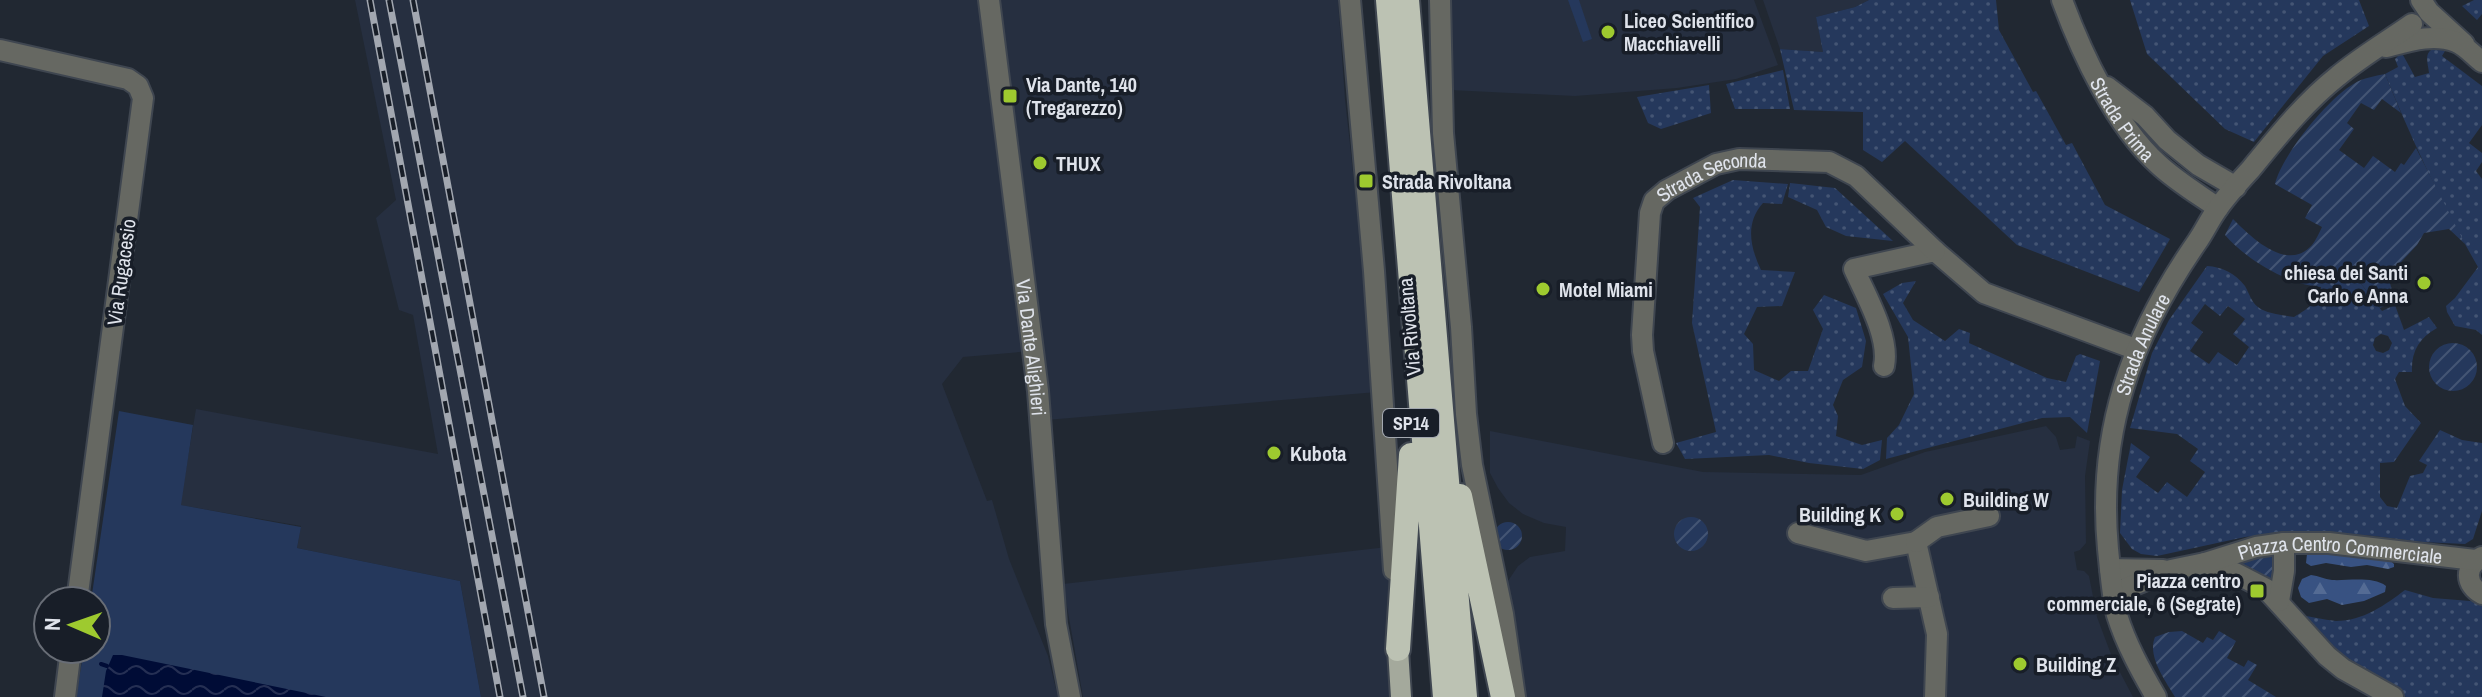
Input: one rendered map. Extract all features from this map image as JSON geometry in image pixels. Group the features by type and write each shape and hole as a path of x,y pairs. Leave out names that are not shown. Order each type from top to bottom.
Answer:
{"highway":[{"name":"SP14","path":"1372,0 1380,74 1398,135"},
{"name":"Via Rivoltana","path":"1388,0 1445,697"},
{"name":"Via Rivoltana","path":"1407,0 1465,697"},
{"name":"SP14","path":"1420,173 1425,111 1421,0"},
{"name":"SP14","path":"1398,649 1411,454 1411,408 1403,304 1403,197"},
{"name":"SP14","path":"1431,306 1448,392 1457,482 1503,697"}],"main road":[{"path":"1398,649 1401,697"}],"street":[{"name":"Via Dante Alighieri","path":"989,0 1038,391 1056,624 1070,697"},
{"path":"1350,0 1388,455 1398,649"},
{"path":"1440,0 1443,133 1466,414 1472,465 1503,614 1515,697"},
{"name":"Strada Prima","path":"2062,0 2078,43 2132,136 2158,164 2218,208"},
{"path":"2423,19 2480,60"},
{"name":"Strada Anulare","path":"2156,697 2126,639 2116,612 2105,505 2108,450 2117,405 2135,349 2174,277 2218,208 2311,100 2377,46 2423,19"},
{"name":"Via Rugacesio","path":"0,50 128,79 138,86 143,98 79,585"},
{"path":"2098,80 2145,116 2167,140 2198,165 2236,187"},
{"name":"Strada Seconda","path":"1663,443 1642,335 1650,213 1654,201 1667,190 1716,164 1739,159 1829,162 1856,176 1984,293 2135,349"},
{"path":"1884,366 1887,354 1882,335 1854,269 1935,251"},
{"path":"1798,533 1866,551 1916,542 1937,527 1989,516"},
{"path":"1916,542 1937,634 1935,697"},
{"path":"2279,601 2284,571 2284,543"},
{"name":"Piazza Centro Commerciale","path":"2114,593 2171,570 2256,547 2284,543 2329,543 2479,559"},
{"name":"Piazza Centro Commerciale","path":"2479,559 2469,571 2469,578 2473,589 2482,594"},
{"name":"Piazza Centro Commerciale","path":"2205,563 2235,573 2266,589 2327,656 2357,678 2393,697"},
{"name":"Piazza Centro Commerciale","path":"2110,569 2171,570"},
{"path":"1893,598 1929,597"},
{"path":"65,697 69,665"}],"shaded area":[{"path":"355,0 1338,0 1345,99 1377,392 1046,420 1031,351 963,357 942,384 987,501 992,500 1009,559 1048,656 1058,697 481,697 460,581 297,548 301,526 180,505 196,409 438,454 413,315 399,310 376,218 396,200"},
{"name":"Liceo Scientifico Macchiavelli","path":"1450,0 1754,0 1778,65 1736,79 1677,88 1575,96 1451,90"},
{"path":"1568,0 1579,0 1592,39 1583,42"},
{"path":"1763,0 1869,0 1816,17 1823,52 1780,49"},
{"path":"1869,0 1996,0 1999,30 2066,145 2072,143 2105,205 2170,239 2139,292 2017,245 1905,141 1882,162 1863,150 1863,112 1794,110 1780,49 1823,52 1816,17"},
{"path":"2130,0 2359,0 2369,26 2323,56 2254,142 2225,129 2147,54"},
{"path":"2482,0 2482,14 2477,20 2462,6"},
{"path":"2435,48 2445,51 2442,56 2482,86 2482,125 2469,143 2482,153 2482,162 2476,171 2482,179 2482,335 2476,330 2455,326 2447,312 2446,306 2478,267 2428,172 2385,74 2398,67 2395,59 2400,54 2415,77 2429,73 2428,55"},
{"path":"1783,70 1790,109 1735,109 1726,84"},
{"path":"2385,74 2401,113 2382,99 2374,110 2361,103 2347,123 2354,129 2339,150 2364,168 2373,156 2395,172 2416,148 2465,244 2449,229 2424,233 2388,276 2395,301 2380,308 2358,280 2322,281 2322,287 2296,282 2256,262 2225,235 2233,219 2259,243 2281,254 2302,253 2312,245 2322,227 2305,218 2312,205 2275,184 2279,172 2296,143 2332,101 2358,81"},
{"path":"1709,85 1711,113 1661,129 1648,123 1637,97"},
{"path":"1733,180 1788,184 1782,204 1763,203 1752,227 1752,244 1761,270 1795,272 1782,306 1757,307 1744,334 1753,344 1754,370 1779,381 1791,371 1808,371 1823,329 1813,310 1824,295 1856,308 1866,341 1862,367 1843,380 1833,405 1838,416 1836,436 1862,445 1882,440 1880,460 1863,469 1769,455 1685,459 1676,443 1716,432 1692,323 1700,207 1693,198"},
{"path":"1790,183 1835,188 1893,241 1846,236 1826,227 1817,210 1788,197"},
{"path":"2207,266 2233,274 2245,286 2256,305 2275,314 2294,317 2304,310 2316,299 2322,281 2358,280 2382,311 2395,305 2404,330 2429,317 2437,328 2417,346 2412,372 2399,372 2395,379 2405,406 2421,423 2394,462 2380,463 2380,497 2387,506 2397,508 2410,476 2423,473 2427,465 2419,461 2440,430 2462,440 2482,443 2482,511 2473,539 2465,544 2365,535 2283,533 2245,537 2157,556 2132,549 2120,533 2122,490 2131,443 2150,457 2136,477 2158,493 2167,482 2187,497 2205,472 2190,461 2198,449 2177,434 2130,428 2152,353 2169,320","holes":["2205,304 2220,316 2228,306 2245,319 2233,334 2249,347 2237,365 2218,352 2209,364 2190,351 2203,332 2191,323","2381,334 2388,336 2392,343 2389,350 2383,353 2376,351 2373,345 2375,338"]},
{"path":"1916,281 1903,303 1913,320 1945,341 1959,329 1970,333 1969,343 2047,378 2066,382 2076,356 2080,354 2100,361 2087,433 2070,417 2042,418 1886,459 1887,438 1899,425 1914,394 1908,337 1883,294 1902,283"},
{"path":"2453,343 2470,350 2477,367 2470,384 2453,391 2436,384 2429,367 2436,350"},
{"path":"119,411 193,425 181,505 301,527 297,548 460,581 481,697 76,697 81,665 112,665 112,585 93,585"},
{"path":"2046,426 2056,437 2060,450 2075,448 2077,436 2090,441 2085,476 2086,543 2074,552 2077,570 2089,576 2097,617 2112,657 2133,697 1525,697 1508,581 1518,566 1530,557 1565,551 1566,527 1544,523 1523,514 1509,503 1490,473 1490,431 1703,472 1861,475 1925,452"},
{"path":"1691,517 1703,522 1708,534 1703,546 1691,551 1679,546 1674,534 1679,522"},
{"path":"1508,522 1518,526 1522,536 1518,546 1508,550 1498,546 1494,536 1498,526"},
{"path":"1396,546 1390,697 1083,697 1063,584"},
{"path":"2277,551 2271,581 2232,564"},
{"path":"2405,590 2433,598 2482,602 2482,697 2406,697 2360,674 2298,615 2336,621 2355,618"},
{"path":"2182,631 2203,643 2207,637 2213,640 2219,631 2236,641 2227,658 2244,667 2248,660 2257,665 2248,680 2276,697 2175,697 2158,668 2153,644 2155,637"}],"green space":[{"path":"2310,552 2368,558 2384,555 2394,567 2351,567 2326,563 2311,566 2306,563"},
{"path":"2311,575 2332,580 2374,581 2386,586 2385,592 2364,601 2342,605 2327,599 2309,603 2301,597 2298,588 2302,579"}],"water":[{"path":"122,655 326,697 102,697 106,671 112,665 112,657"}],"railway":[{"path":"370,0 500,697"},
{"path":"389,0 523,697"},
{"path":"413,0 544,697"}],"place":[{"name":"Liceo Scientifico Macchiavelli","path":"1608,32"},
{"name":"Via Dante, 140 (Tregarezzo)","path":"1010,96"},
{"name":"THUX","path":"1040,163"},
{"name":"Strada Rivoltana","path":"1366,181"},
{"name":"chiesa dei Santi Carlo e Anna","path":"2424,283"},
{"name":"Motel Miami","path":"1543,289"},
{"name":"Kubota","path":"1274,453"},
{"name":"Building W","path":"1947,499"},
{"name":"Building K","path":"1897,514"},
{"name":"Piazza centro commerciale, 6 (Segrate)","path":"2257,591"},
{"name":"Building Z","path":"2020,664"}]}
